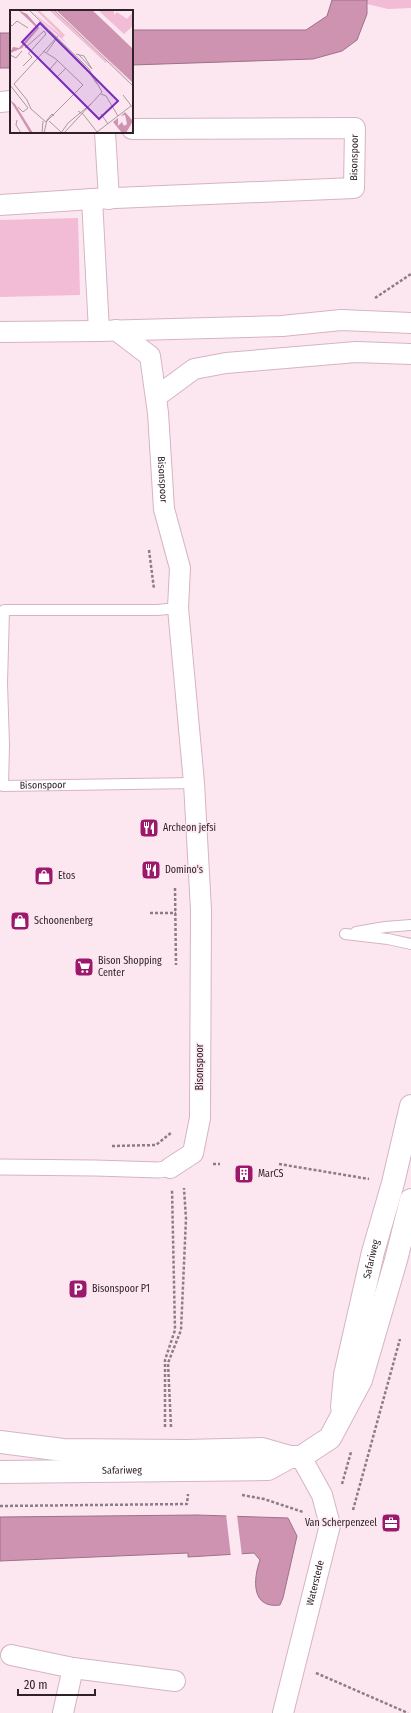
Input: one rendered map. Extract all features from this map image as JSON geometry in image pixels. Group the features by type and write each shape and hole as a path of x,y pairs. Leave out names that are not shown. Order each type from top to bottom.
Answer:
{"street":[{"path":"0,102 10,101"},
{"name":"Bisonspoor","path":"0,205 354,188 355,128 133,129"},
{"path":"105,133 100,199 107,331"},
{"path":"0,332 107,331 282,326 341,320 411,323"},
{"name":"Bisonspoor","path":"0,1167 159,1170 170,1168 193,1153 200,1118 201,910 194,784 178,608 180,568 164,509 156,397 150,356 107,331"},
{"path":"156,397 194,369 226,363 356,352 411,354"},
{"name":"Safariweg","path":"341,1415 344,1375 373,1252 393,1183 411,1106"},
{"name":"Safariweg","path":"0,1472 186,1460 262,1449 295,1457 330,1438 360,1380 396,1260 411,1200"},
{"name":"Safariweg","path":"0,1442 63,1450 165,1450 186,1460"},
{"name":"Waterstede","path":"283,1713 330,1525 322,1495 295,1457"},
{"path":"11,1655 73,1668 175,1681"},
{"path":"63,1713 73,1668"}],"lane":[{"name":"Bisonspoor","path":"178,608 157,610 4,610 2,682 4,745 2,786 194,784"},
{"path":"411,925 385,927 345,934 388,939 411,944"}],"path":[{"path":"148,542 157,610"},
{"path":"175,883 176,968"},
{"path":"109,1146 156,1145 176,1128"},
{"path":"156,1145 163,1154 170,1168 172,1191 175,1330 165,1360 165,1450"},
{"path":"279,1164 393,1183"},
{"path":"0,1506 187,1504 186,1434 171,1432 168,1363 181,1330 186,1219 184,1188"},
{"path":"353,1510 401,1337"},
{"path":"180,1494 195,1494"},
{"path":"239,1494 287,1506 310,1514 330,1525"},
{"path":"295,1664 408,1713"}],"shaded area":[{"path":"332,0 367,0 367,14 357,40 342,51 313,59 133,65 133,30 306,30 327,16"},
{"path":"367,0 411,0 411,8 388,9 367,4"},
{"path":"0,33 10,33 10,68 0,68"},
{"path":"78,218 80,295 0,297 0,220"},
{"path":"197,1515 288,1518 297,1536 283,1598 280,1605 271,1605 259,1598 256,1591 256,1576 260,1560 254,1553 188,1557 188,1553 0,1561 0,1517"}],"pier":[{"path":"226,1514 237,1515 242,1556 231,1557"}],"place":[{"name":"Archeon jefsi","path":"149,828"},
{"name":"Domino's","path":"151,870"},
{"name":"Etos","path":"44,876"},
{"name":"Schoonenberg","path":"20,921"},
{"name":"Bison Shopping Center","path":"84,967"},
{"name":"MarCS","path":"244,1174"},
{"name":"Bisonspoor P1","path":"78,1289"},
{"name":"Van Scherpenzeel","path":"391,1523"}]}
